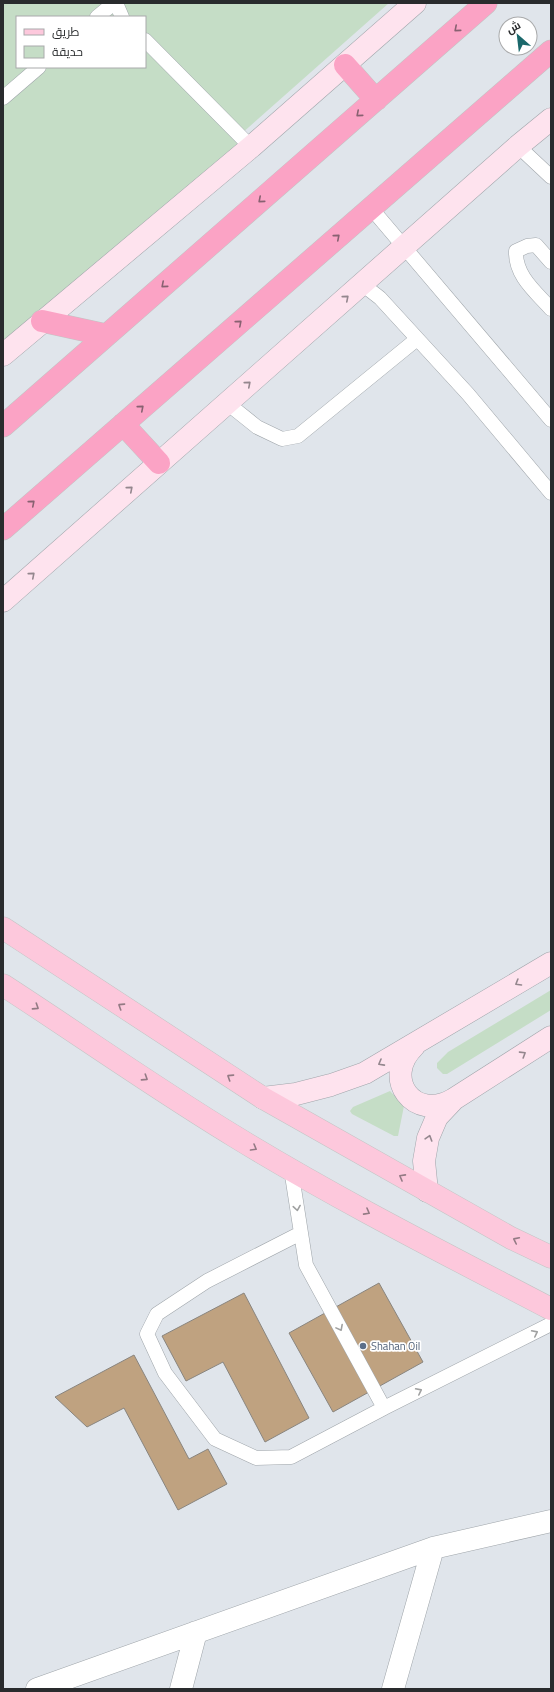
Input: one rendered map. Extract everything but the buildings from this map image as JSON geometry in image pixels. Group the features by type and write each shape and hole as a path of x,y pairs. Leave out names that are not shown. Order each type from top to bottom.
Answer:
{"highway":[{"path":"3,426 486,3"},
{"path":"3,528 551,51"},
{"path":"345,65 376,100"},
{"path":"42,321 106,335"},
{"path":"123,424 159,463"}],"main road":[{"path":"3,928 263,1098 511,1238 551,1257"},
{"path":"3,985 227,1131 291,1169 403,1232 551,1309"}],"street":[{"path":"3,355 251,147 415,3"},
{"path":"3,601 518,146 551,119"},
{"path":"263,1098 296,1094 331,1085 365,1072 416,1044 551,963"},
{"path":"416,1044 402,1061 400,1072 401,1083 405,1092 413,1100 423,1105 434,1107 445,1105 551,1037"},
{"path":"427,1191 424,1161 428,1138 437,1117 454,1099"},
{"path":"37,1689 433,1548 551,1521"},
{"path":"393,1689 433,1548"},
{"path":"181,1689 196,1632"}],"lane":[{"path":"98,16 115,3 122,16"},
{"path":"146,41 251,147"},
{"path":"3,98 38,68"},
{"path":"518,146 551,176"},
{"path":"371,208 551,420"},
{"path":"551,262 536,245 527,246 516,251 516,258 522,278 551,309"},
{"path":"362,284 380,298 468,394 551,493"},
{"path":"227,403 257,427 282,439 298,436 417,339"},
{"path":"291,1169 306,1265 384,1408"},
{"path":"301,1233 207,1281 157,1314 147,1334 165,1373 215,1439 256,1458 291,1458 384,1408 551,1324"}],"green space":[{"path":"3,3 389,3 240,135 251,147 3,360"},
{"path":"551,990 551,1010 447,1074 443,1074 437,1068 437,1063 448,1052"},
{"path":"390,1091 404,1106 398,1136 394,1136 352,1114 350,1111 353,1107"}],"place":[{"name":"Shahan Oil","path":"363,1346"}]}
